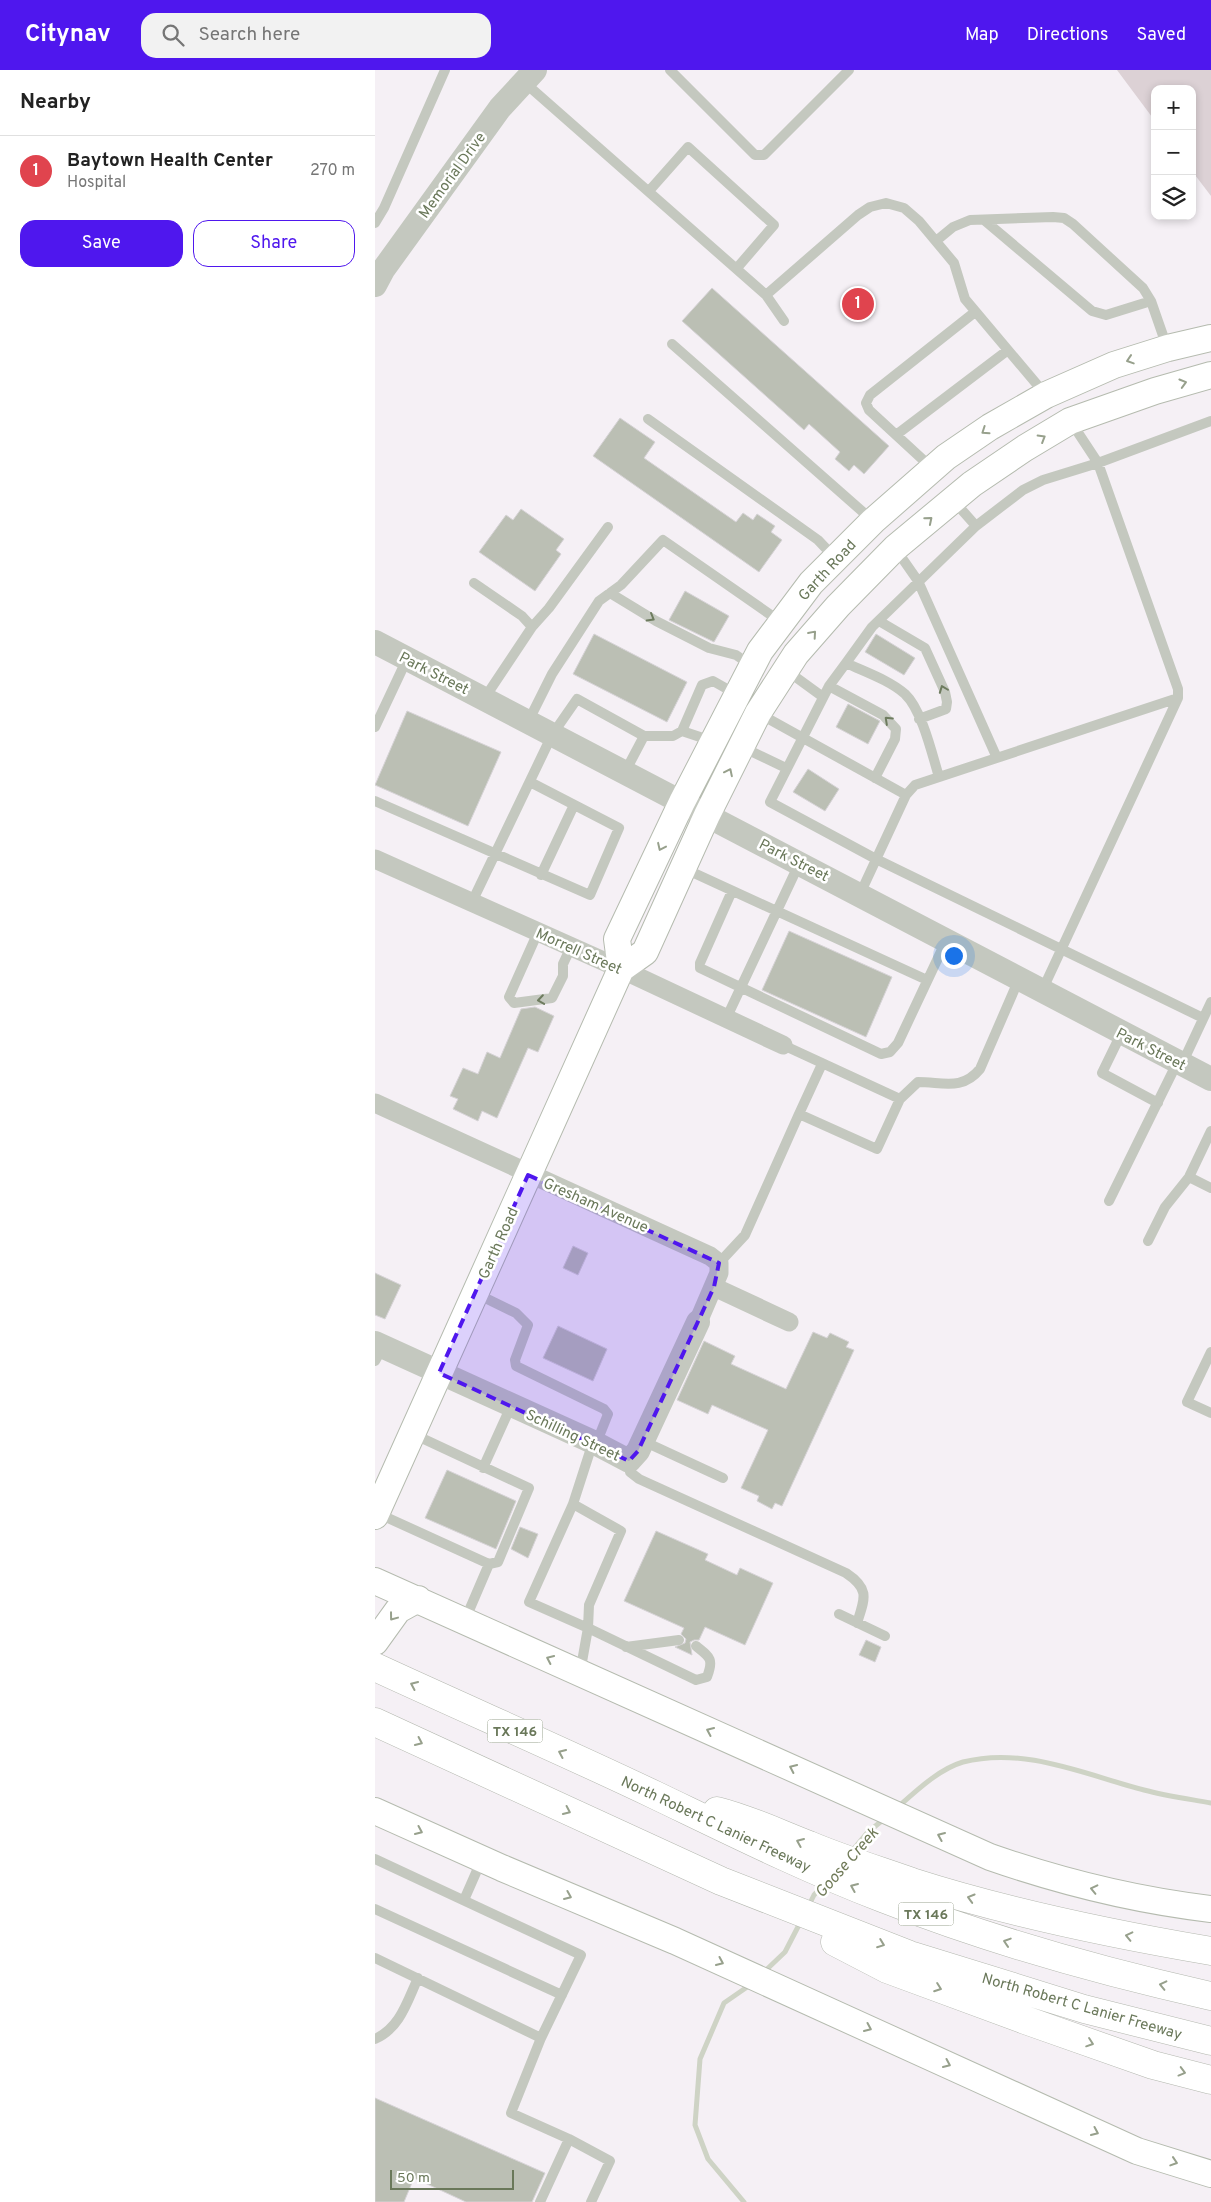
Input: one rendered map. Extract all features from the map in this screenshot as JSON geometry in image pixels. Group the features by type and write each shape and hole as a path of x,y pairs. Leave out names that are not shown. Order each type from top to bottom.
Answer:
{"highway":[{"name":"North Robert C Lanier Freeway","path":"375,1668 655,1794 761,1847 881,1898 969,1930 1065,1960 1125,1977 1211,1996"},
{"name":"North Robert C Lanier Freeway","path":"375,1722 721,1881 909,1955 1084,2009 1211,2041"},
{"path":"655,1794 742,1817 810,1846 914,1882 988,1903 1149,1940 1211,1951"},
{"path":"721,1881 887,1969 1144,2062 1211,2080"}],"main road":[{"name":"Garth Road","path":"376,1515 621,969 617,939 682,802 751,666 782,622 811,583 873,521 933,469 990,428 1046,395 1115,365 1168,348 1211,338"},
{"path":"621,969 645,952 707,815 757,713 795,654 837,606 895,548 972,484 1025,448 1071,421 1155,391 1211,375"},
{"path":"1046,395 1071,421"},
{"path":"873,521 895,548"},
{"path":"375,1581 990,1857 1045,1876 1090,1888 1163,1904 1211,1909"},
{"path":"375,1642 398,1610 418,1599"},
{"path":"375,1811 482,1860 675,1942 1137,2150 1211,2174"}],"street":[{"name":"Memorial Drive","path":"375,285 500,108 529,76"},
{"name":"Park Street","path":"375,642 860,894 1121,1034 1211,1079"},
{"name":"Morrell Street","path":"375,859 621,969 783,1045"},
{"name":"Gresham Avenue","path":"375,1103 528,1175 710,1256 719,1263"},
{"path":"698,1322 719,1273 719,1263"},
{"path":"714,1287 789,1322"},
{"name":"Schilling Street","path":"378,1351 439,1373 594,1443 629,1461 638,1451 643,1441 698,1322"}],"lane":[{"path":"375,223 384,208 445,70"},
{"path":"669,70 755,155 764,155 849,70"},
{"path":"529,76 649,191 766,295 784,321"},
{"path":"649,191 688,147 774,225 737,268"},
{"path":"766,295 858,215 870,207 886,204 903,208 919,221 954,263 965,299 1046,395"},
{"path":"936,241 961,223 983,220 1064,218 1143,288 1151,301 1168,348"},
{"path":"983,220 1099,315 1106,315 1151,301"},
{"path":"933,469 869,410 866,404 871,395 975,312"},
{"path":"672,344 873,521"},
{"path":"896,435 1008,350"},
{"path":"648,419 818,540 836,559"},
{"path":"1042,991 1178,698 1178,689 1098,463 1071,421"},
{"path":"1203,1018 1061,951 876,859 770,802 823,697 846,662 879,621 976,526 1023,490 1036,484 1211,421"},
{"path":"953,500 976,526"},
{"path":"483,699 531,627 549,608 608,527"},
{"path":"528,722 552,674 599,601 621,585 663,540 782,622"},
{"path":"895,548 918,581 997,758"},
{"path":"474,583 522,616 531,627"},
{"path":"610,593 656,621 709,648 736,655 751,666"},
{"path":"879,621 925,648 945,692 946,709 919,719"},
{"path":"375,727 407,659"},
{"path":"846,662 893,686 906,695 919,719 939,777"},
{"path":"785,670 823,697"},
{"path":"472,902 552,735 577,699 645,736 673,736 682,731 703,685 713,681 737,694"},
{"path":"829,686 883,715 896,729 895,739 875,778"},
{"path":"860,894 906,795 915,785 1178,698"},
{"path":"757,713 906,795"},
{"path":"682,731 713,741"},
{"path":"625,773 645,736"},
{"path":"741,746 786,768"},
{"path":"375,801 590,896 619,828 529,782"},
{"path":"541,875 574,805"},
{"path":"726,1019 799,862"},
{"path":"683,868 927,980"},
{"path":"732,891 700,963 700,968 740,989 881,1054 890,1052 898,1043 946,940"},
{"path":"539,932 509,997 514,1004 551,998 563,976 563,964 571,947"},
{"path":"799,1114 877,1149 900,1099 918,1082 962,1083 972,1079 980,1069 1019,979"},
{"path":"1109,1201 1211,1002"},
{"path":"1121,1034 1102,1073 1158,1103"},
{"path":"783,1045 900,1099"},
{"path":"719,1263 745,1234 822,1064"},
{"path":"1148,1241 1165,1207 1189,1177 1211,1131"},
{"path":"1189,1177 1211,1188"},
{"path":"475,1293 516,1313 528,1325 515,1360 516,1366 604,1409 608,1414 607,1420 594,1443 573,1504 529,1602 696,1680 707,1677 711,1663 709,1656 696,1646"},
{"path":"1211,1352 1187,1402 1211,1413"},
{"path":"483,1468 511,1406"},
{"path":"376,1515 489,1564 498,1562 529,1488 412,1434"},
{"path":"643,1441 723,1478"},
{"path":"629,1461 630,1472 639,1479 846,1573 859,1582 864,1598 857,1623"},
{"path":"573,1504 621,1531 589,1605 588,1628 580,1673"},
{"path":"465,1620 489,1564"},
{"path":"839,1614 885,1636"},
{"path":"626,1647 679,1640"},
{"path":"375,1860 581,1955 541,2038 511,2113 610,2160 591,2202"},
{"path":"464,1900 482,1860"},
{"path":"375,1909 562,1995"},
{"path":"375,1958 541,2038"},
{"path":"375,2039 387,2034 397,2023 419,1978"},
{"path":"540,2202 569,2139"}],"highlighted area":[{"path":"528,1175 719,1263 714,1287 638,1451 629,1461 439,1373"}],"shaded area":[{"path":"1117,70 1211,70 1211,196 1196,176 1196,85 1151,85 1151,116"}],"building":[{"path":"712,288 889,446 864,474 854,465 849,471 835,459 840,452 809,424 804,430 682,321"},
{"path":"620,418 655,442 644,458 736,522 743,513 753,520 757,514 775,526 771,532 782,540 759,572 593,456"},
{"path":"521,509 564,539 556,550 561,554 535,591 479,552 506,515 513,520"},
{"path":"685,591 729,616 714,642 669,620"},
{"path":"594,634 687,682 667,722 573,674"},
{"path":"876,634 915,658 904,675 865,652"},
{"path":"848,704 880,721 868,744 836,727"},
{"path":"407,711 501,752 468,826 375,785"},
{"path":"808,769 839,789 825,811 793,792"},
{"path":"789,931 892,977 866,1037 762,990"},
{"path":"535,1007 554,1016 538,1052 528,1048 497,1118 482,1111 478,1121 453,1109 458,1099 450,1096 463,1068 478,1074 487,1052 500,1058 521,1009"},
{"path":"573,1246 588,1253 578,1275 563,1268"},
{"path":"375,1273 401,1285 385,1319 375,1315"},
{"path":"558,1326 607,1349 593,1381 543,1358"},
{"path":"813,1332 827,1338 830,1333 849,1342 846,1347 854,1350 782,1506 775,1503 772,1509 757,1501 759,1496 741,1488 768,1430 712,1405 708,1414 677,1400 704,1341 735,1356 731,1364 786,1389"},
{"path":"447,1470 516,1501 496,1549 425,1518"},
{"path":"520,1527 538,1534 528,1558 511,1549"},
{"path":"656,1531 708,1554 705,1560 737,1575 740,1568 773,1583 745,1645 705,1627 699,1640 690,1642 692,1655 675,1647 685,1643 686,1639 681,1634 684,1628 624,1601"},
{"path":"866,1640 881,1647 875,1662 859,1655"},
{"path":"375,2098 545,2173 532,2202 466,2202 414,2178 404,2202 375,2202"}],"waterway":[{"name":"Goose Creek","path":"898,1807 928,1781 945,1770 963,1762 986,1758 1009,1758 1055,1764 1152,1792 1211,1803"},
{"name":"Goose Creek","path":"851,1852 867,1833 884,1819"},
{"name":"Goose Creek","path":"808,1907 814,1895 825,1883"},
{"name":"Goose Creek","path":"764,1972 785,1952 801,1921"},
{"name":"Goose Creek","path":"744,2202 708,2159 695,2125 700,2059 724,2003 750,1985"}],"place":[{"name":"Baytown Health Center","path":"858,304"}]}
